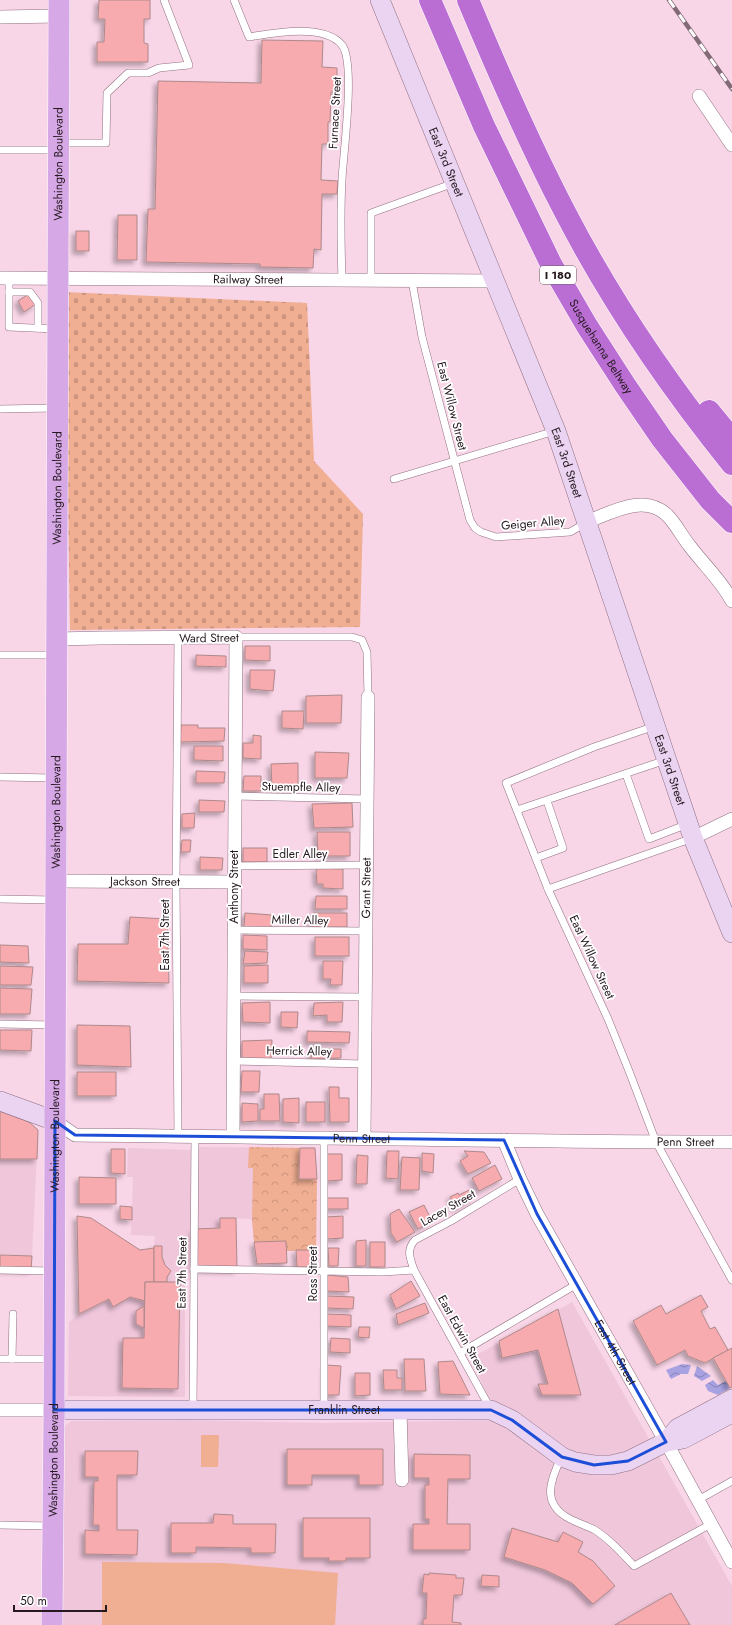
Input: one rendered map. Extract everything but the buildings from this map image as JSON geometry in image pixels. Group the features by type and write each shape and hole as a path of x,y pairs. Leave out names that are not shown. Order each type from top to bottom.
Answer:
{"highway":[{"name":"Susquehanna Beltway","path":"430,0 484,126 552,264 588,326 625,385 662,439 710,500 732,522"},
{"name":"I 180","path":"468,0 528,138 565,213 589,256 654,359 690,410 732,464"},
{"path":"565,213 692,391 732,439"},
{"path":"710,500 732,531"}],"main road":[{"name":"East 3rd Street","path":"380,0 556,431 666,760 691,831 732,933"},
{"name":"Washington Boulevard","path":"52,1625 55,1271 58,408 48,328 58,279 59,8"},
{"name":"Penn Street","path":"0,1102 55,1121"},
{"path":"666,1442 678,1428 732,1399"},
{"name":"Franklin Street","path":"54,1410 491,1410 512,1420 562,1457 575,1462 594,1465 611,1465 628,1461 666,1442"},
{"path":"666,1442 683,1439 732,1413"}],"street":[{"path":"0,17 59,8"},
{"path":"699,96 732,145"},
{"name":"Railway Street","path":"5,278 496,282"},
{"path":"586,522 629,506 639,505 651,507 662,512 675,524 689,545 719,580 732,601"},
{"name":"Ward Street","path":"57,647 100,638 236,637"},
{"name":"Anthony Street","path":"233,1136 236,637"},
{"name":"Grant Street","path":"364,1138 368,696"},
{"path":"691,831 732,819"},
{"name":"Jackson Street","path":"56,890 176,882 234,882"},
{"name":"Penn Street","path":"55,1121 75,1135 584,1142 732,1142"},
{"name":"East 4th Street","path":"504,1140 520,1179 537,1214 732,1562"},
{"name":"Franklin Street","path":"0,1410 54,1410"},
{"path":"400,1410 402,1480"}],"lane":[{"path":"0,150 106,143 107,93 128,73 148,73 159,68 189,65 164,0"},
{"name":"Furnace Street","path":"234,0 249,36 295,31 322,34 332,38 342,45 348,59 348,102 341,208 342,281"},
{"path":"371,281 371,213 455,183"},
{"path":"5,278 9,292 9,327 48,328 38,303 30,292 9,292"},
{"name":"East Willow Street","path":"412,281 422,337 470,520 475,528 481,532"},
{"path":"0,409 58,408"},
{"path":"394,479 556,431"},
{"name":"Geiger Alley","path":"481,532 496,537 570,532 586,522"},
{"name":"Ward Street","path":"236,637 352,637 362,640"},
{"name":"East 7th Street","path":"178,638 176,882 178,1136"},
{"name":"Grant Street","path":"362,640 367,652 368,696"},
{"name":"Ward Street","path":"0,655 57,647"},
{"name":"East Willow Street","path":"655,726 594,747 506,783 548,890 608,1019 630,1071 656,1142 732,1280"},
{"path":"517,810 666,760"},
{"path":"626,774 649,839 691,831"},
{"path":"0,777 56,778"},
{"name":"Stuempfle Alley","path":"235,796 367,799"},
{"path":"536,858 563,848 547,801"},
{"path":"548,890 691,831"},
{"name":"Edler Alley","path":"234,866 366,865"},
{"path":"0,899 56,890"},
{"name":"Miller Alley","path":"234,930 365,932"},
{"path":"234,996 365,997"},
{"path":"0,1024 56,1025"},
{"name":"Herrick Alley","path":"233,1061 365,1064"},
{"name":"East 7th Street","path":"193,1410 195,1136"},
{"name":"Ross Street","path":"324,1138 324,1410"},
{"name":"Lacey Street","path":"414,1270 409,1258 409,1251 415,1240 451,1221 520,1179"},
{"path":"194,1269 383,1272 414,1270"},
{"path":"0,1270 55,1271"},
{"name":"East Edwin Street","path":"414,1270 491,1410"},
{"path":"460,1353 577,1284"},
{"path":"12,1359 13,1314"},
{"path":"0,1359 54,1359"},
{"path":"562,1457 552,1477 550,1487 554,1506 560,1513 595,1530 618,1549 634,1566 711,1524"},
{"path":"698,1500 732,1481"},
{"path":"0,1526 53,1526"}],"highlighted area":[{"path":"55,1121 75,1135 504,1140 537,1214 666,1442 628,1461 594,1465 562,1457 512,1420 491,1410 54,1410"}],"shaded area":[{"path":"0,1112 29,1122 38,1130 32,1256 0,1254"},
{"path":"195,1147 300,1148 299,1179 317,1179 316,1250 287,1251 285,1241 254,1242 252,1219 220,1218 220,1228 194,1229 193,1280 185,1280 185,1397 68,1396 69,1322 79,1314 109,1299 113,1307 130,1297 154,1248 155,1236 131,1235 133,1177 127,1177 128,1148 189,1150"},
{"path":"572,1302 732,1586 732,1625 62,1625 64,1426 72,1421 187,1420 324,1423 498,1420 471,1358"}],"green space":[{"path":"65,292 307,303 314,461 363,514 360,627 70,630"},
{"path":"249,1147 300,1148 299,1179 317,1179 316,1250 287,1251 285,1241 254,1242 252,1219 253,1168 248,1168"},
{"path":"201,1435 219,1435 218,1467 201,1467"},
{"path":"102,1562 224,1563 338,1573 335,1625 102,1625"}],"water":[{"path":"682,1364 691,1365 688,1374 681,1374 671,1379 666,1370"},
{"path":"697,1366 711,1376 702,1381 694,1376"},
{"path":"713,1380 718,1385 726,1381 730,1388 718,1395 708,1391 705,1385"}],"railway":[{"path":"669,0 732,89"}]}
